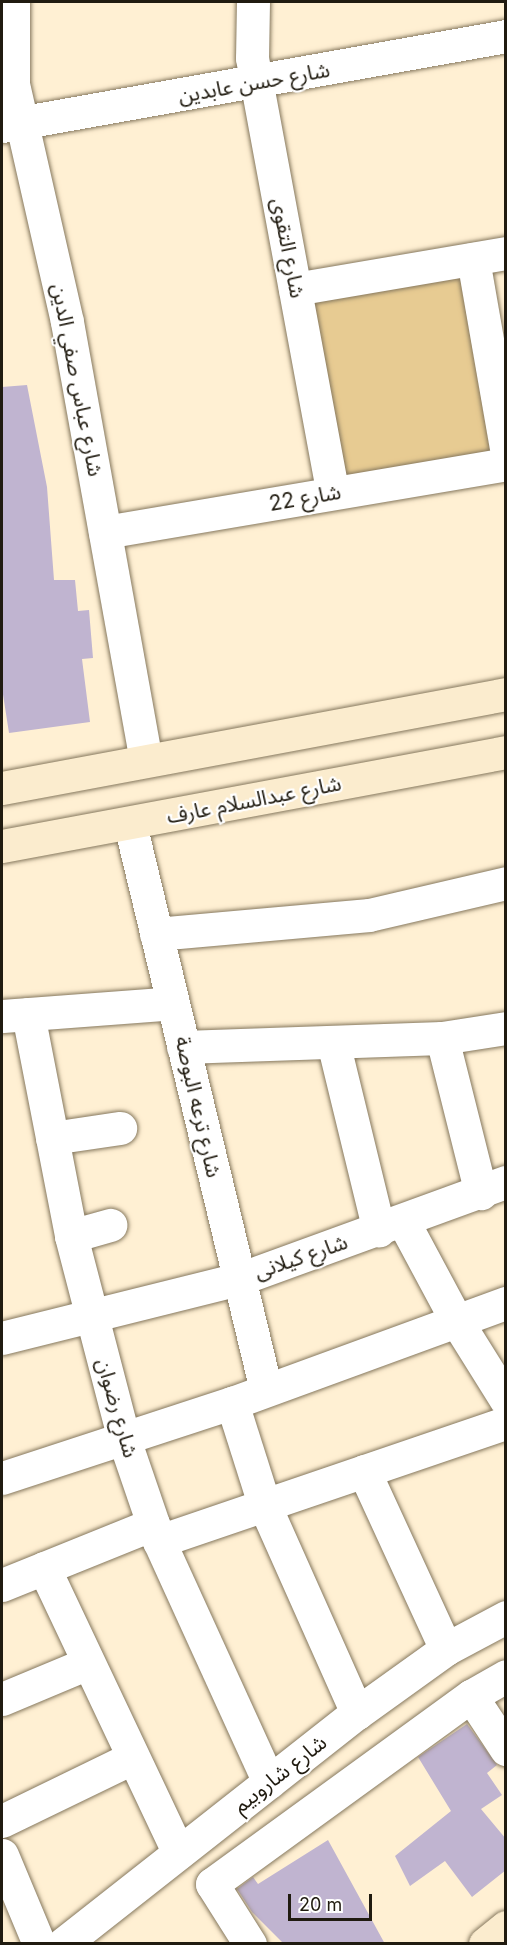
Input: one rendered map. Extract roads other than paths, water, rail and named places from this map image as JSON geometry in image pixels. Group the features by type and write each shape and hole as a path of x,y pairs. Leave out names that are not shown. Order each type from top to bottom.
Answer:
{"main road":[{"path":"2,788 506,694"},
{"name":"شارع عبدالسلام عارف","path":"2,846 130,824 506,752"},
{"path":"485,1944 506,1928"}],"street":[{"name":"شارع عباس صفي الدين","path":"13,2 10,45 11,124 67,322 146,760"},
{"name":"شارع التقوى","path":"253,2 250,31 257,83 333,493"},
{"name":"شارع حسن عابدين","path":"11,124 257,83 506,36"},
{"path":"296,289 506,253"},
{"path":"473,259 506,448"},
{"name":"شارع 22","path":"105,532 506,464"},
{"name":"شارع ترعه البوصة","path":"130,824 266,1390"},
{"path":"156,934 380,913 506,883"},
{"path":"15,1015 173,1003"},
{"name":"شارع رضوان","path":"15,1015 52,1138 71,1236 124,1439 156,1532 269,1782"},
{"path":"183,1047 442,1038 506,1028"},
{"path":"442,1038 493,1187"},
{"path":"333,1042 391,1225 456,1320 506,1400"},
{"path":"52,1138 120,1128"},
{"name":"شارع كيلانى","path":"2,1338 238,1279 493,1187"},
{"path":"71,1236 110,1225"},
{"path":"2,1478 232,1403 506,1303"},
{"path":"232,1403 264,1504 357,1713"},
{"path":"2,1585 44,1568 156,1532 264,1504 506,1422"},
{"path":"364,1471 446,1649"},
{"path":"44,1568 132,1758 179,1853"},
{"name":"شارع شاروبيم","path":"63,1944 357,1713 446,1649 506,1617"},
{"path":"2,1699 88,1663"},
{"path":"250,1944 212,1884 471,1696 506,1676"},
{"path":"471,1696 506,1749"},
{"path":"2,1821 132,1758"},
{"path":"2,1855 39,1944"}]}
